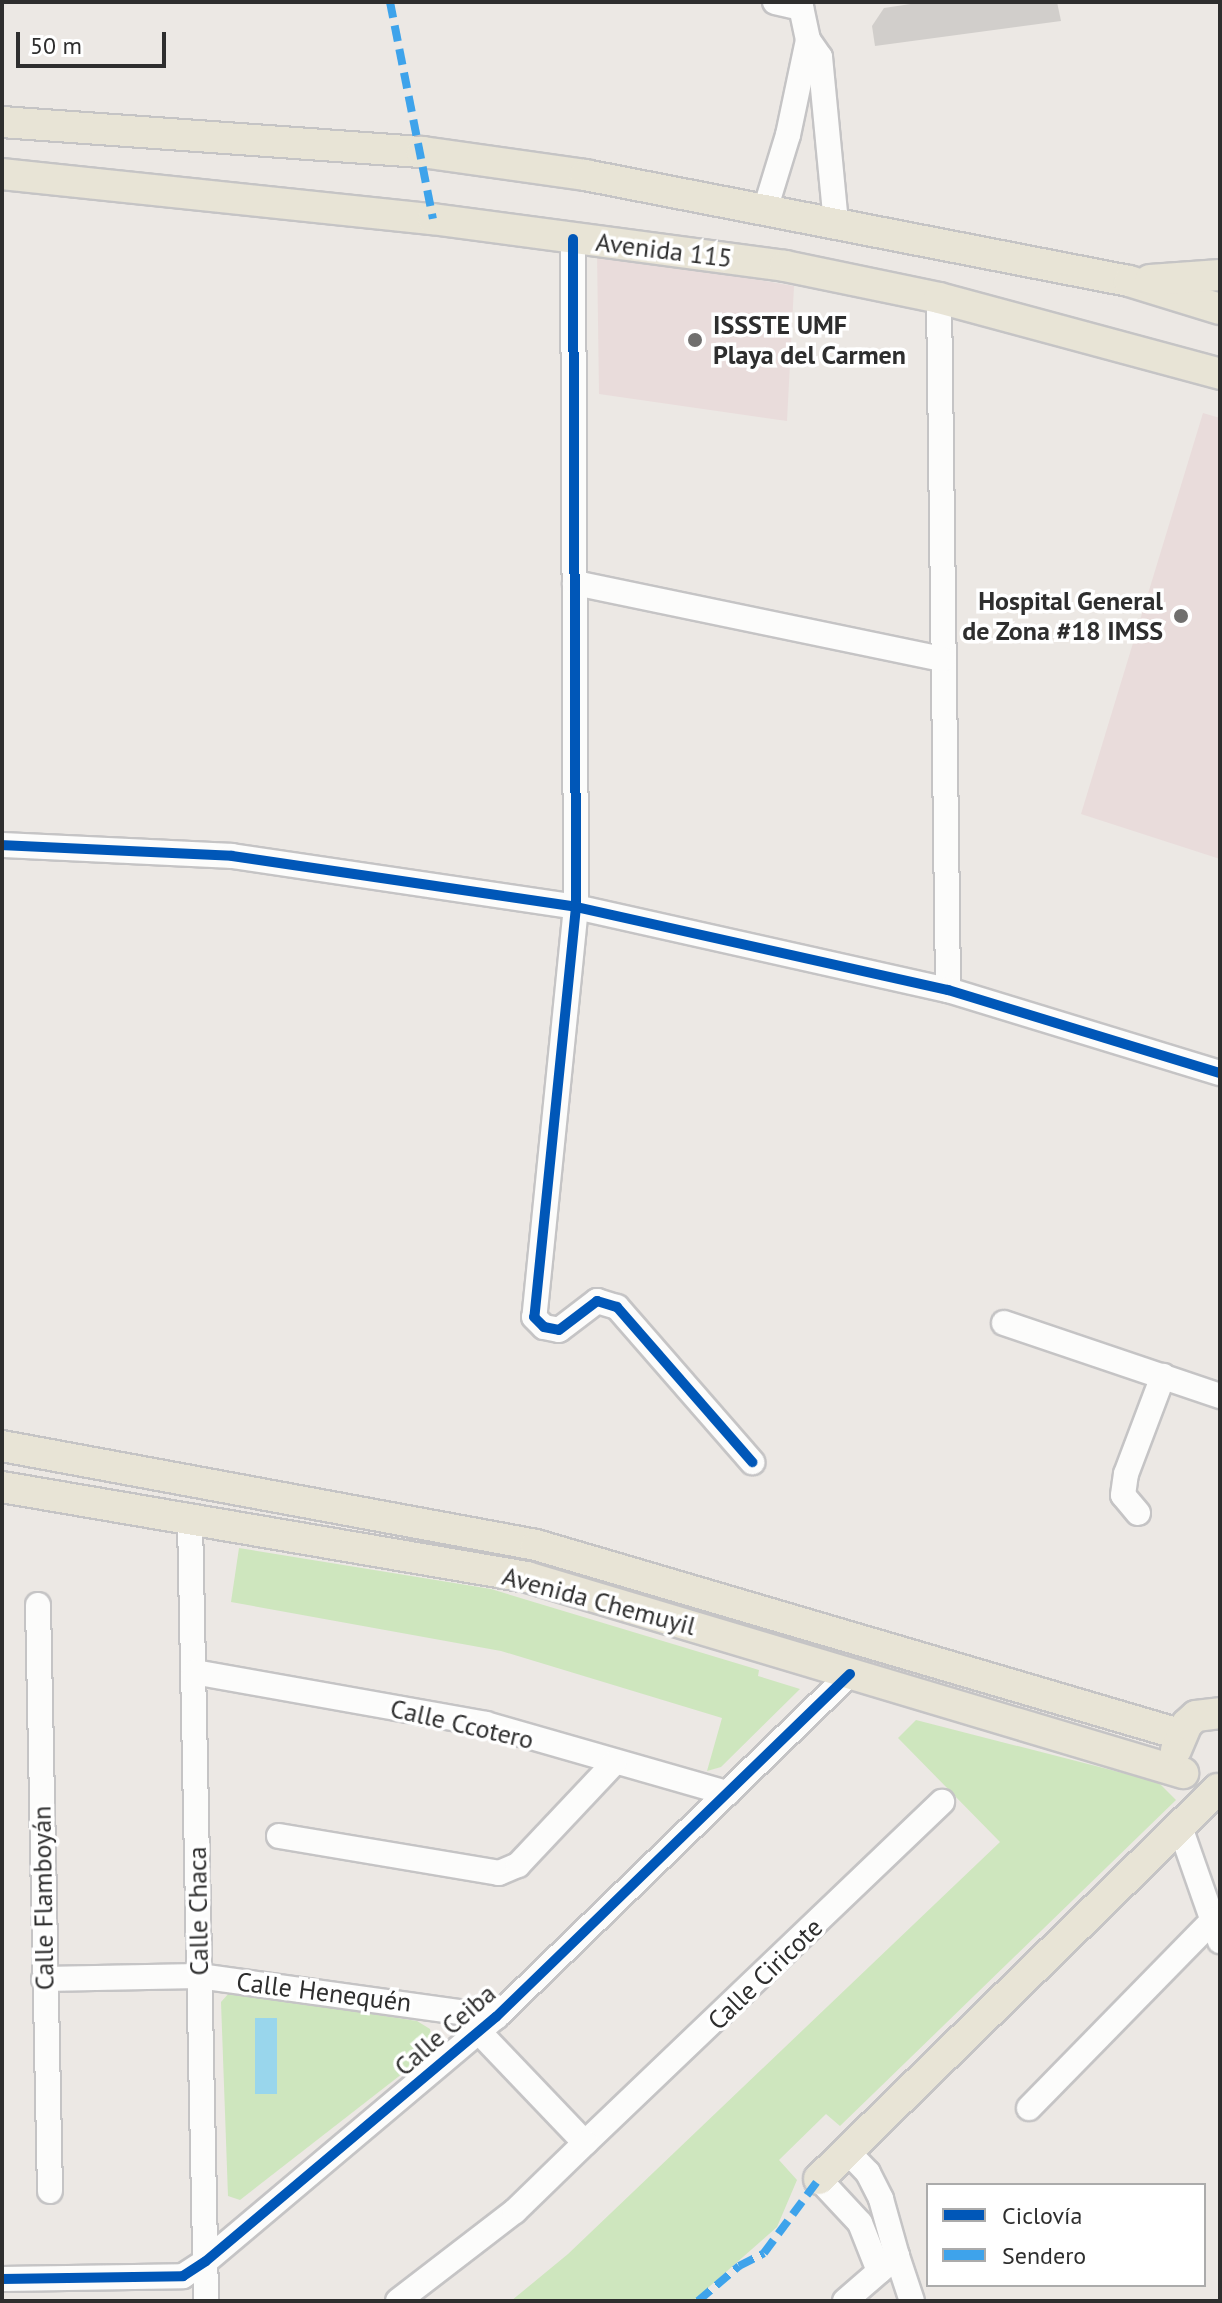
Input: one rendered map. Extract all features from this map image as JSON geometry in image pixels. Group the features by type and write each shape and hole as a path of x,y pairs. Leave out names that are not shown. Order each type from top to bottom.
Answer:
{"main road":[{"name":"Avenida 115","path":"2,122 422,152 585,175 1129,281 1220,309"},
{"name":"Avenida 115","path":"2,174 785,266 939,298 1220,374"},
{"path":"2,188 45,177"},
{"path":"1129,281 1220,275"},
{"name":"Avenida Chemuyil","path":"2,1446 536,1545 1179,1734"},
{"name":"Avenida Chemuyil","path":"2,1487 527,1577 1183,1773 1204,1787 1219,1788"},
{"path":"1183,1773 1176,1754 1179,1734 1216,1705"},
{"path":"819,2179 1219,1788"}],"street":[{"path":"765,210 788,135 808,40 801,5 775,2"},
{"path":"808,40 820,57 836,224"},
{"path":"573,239 576,907 534,1317 544,1327 559,1330 597,1301 617,1307 752,1462"},
{"path":"939,298 948,990"},
{"path":"575,583 943,659"},
{"path":"2,845 232,856 576,907 948,990 1220,1073"},
{"path":"1004,1323 1220,1396"},
{"path":"1138,1513 1123,1495 1126,1474 1163,1376"},
{"name":"Calle Chaca","path":"190,1521 206,2301"},
{"path":"527,1577 536,1545"},
{"name":"Calle Flamboyán","path":"38,1605 50,2191"},
{"name":"Calle Ccotero","path":"194,1672 486,1724 727,1793"},
{"name":"Calle Ceiba","path":"2,2279 183,2276 206,2261 488,2025 850,1674"},
{"path":"279,1836 508,1871 614,1763"},
{"name":"Calle Ciricote","path":"398,2301 515,2211 942,1802"},
{"path":"1029,2108 1216,1930 1180,1827"},
{"name":"Calle Henequén","path":"44,1979 199,1976 488,2025"},
{"path":"488,2025 585,2143"},
{"path":"847,2151 868,2173 881,2199 888,2263"},
{"path":"819,2179 860,2223 912,2301"},
{"path":"845,2301 888,2263"}],"shaded area":[{"name":"ISSSTE UMF Playa del Carmen","path":"597,252 794,286 787,421 599,394"},
{"name":"Hospital General de Zona #18 IMSS","path":"1203,413 1220,418 1220,859 1081,814"}],"green space":[{"path":"239,1548 491,1589 759,1670 758,1676 800,1689 721,1767 707,1771 722,1718 501,1651 231,1602"},
{"path":"916,1720 1158,1782 1176,1800 840,2126 826,2114 779,2160 797,2180 777,2227 693,2301 511,2301 568,2254 1000,1842 898,1738"},
{"path":"230,1992 417,2021 430,2029 434,2049 240,2200 228,2196 221,2002"}],"water":[{"path":"255,2018 277,2018 277,2094 255,2094"}],"building":[{"path":"924,2 1057,2 1061,21 875,46 872,26 884,8"}],"marked path":[{"path":"390,2 433,219"},
{"path":"698,2301 739,2266 764,2253 819,2179"}],"cycle path":[{"path":"573,239 576,907 534,1317 544,1327 559,1330 597,1301 617,1307 752,1462"},
{"path":"2,845 232,856 576,907 948,990 1220,1073"},
{"path":"2,2279 183,2276 206,2261 496,2017 850,1674"}],"place":[{"name":"ISSSTE UMF Playa del Carmen","path":"695,340"},
{"name":"Hospital General de Zona #18 IMSS","path":"1181,616"}]}
